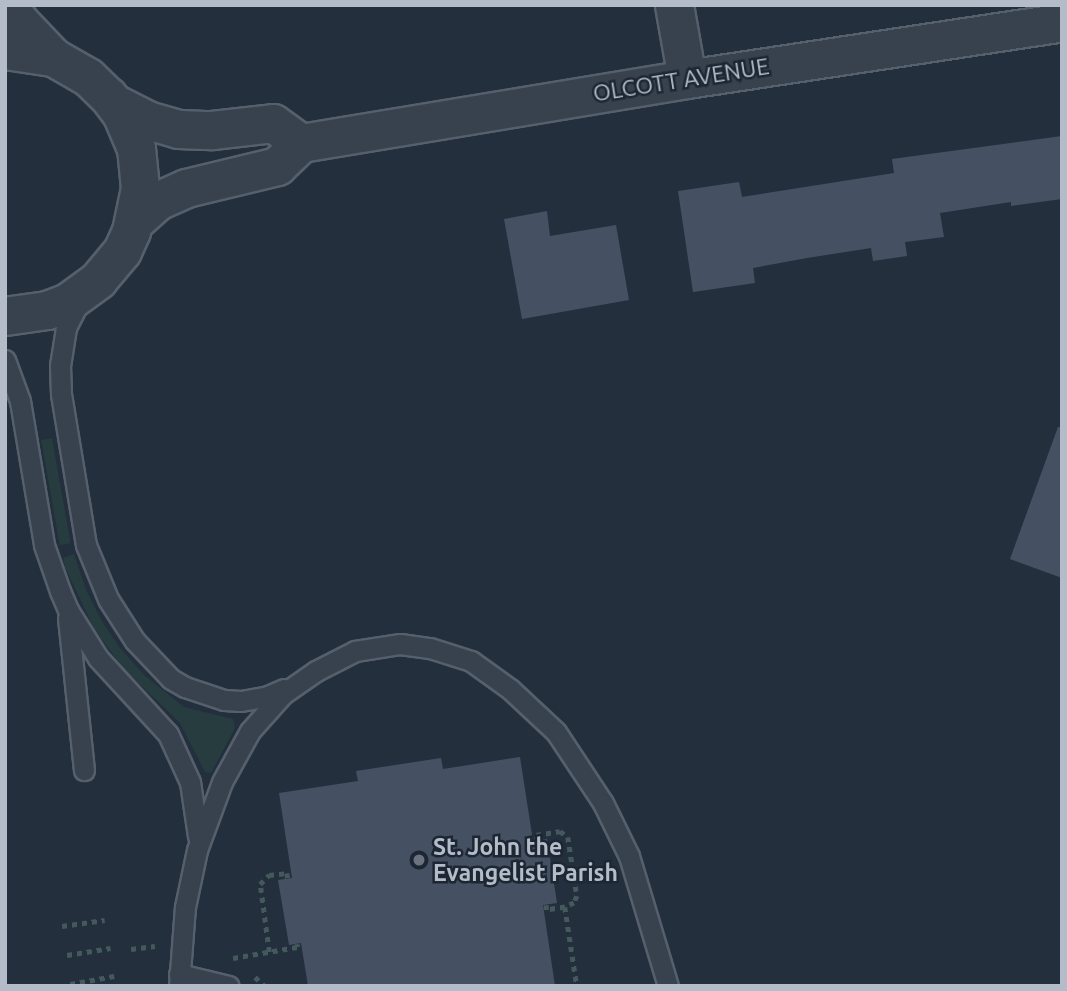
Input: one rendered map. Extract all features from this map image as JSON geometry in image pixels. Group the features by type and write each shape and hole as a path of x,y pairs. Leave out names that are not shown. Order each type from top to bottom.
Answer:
{"street":[{"path":"5,316 47,310 85,292 111,266 135,221 141,188 138,158 130,131 114,103 88,77 53,57 33,37 9,5"},
{"path":"674,5 687,79"},
{"name":"OLCOTT AVENUE","path":"301,143 687,79 1062,22"},
{"path":"5,50 53,57"},
{"path":"114,103 147,120 178,129 212,130 273,123 301,143 277,166 186,187 157,201 135,221"}],"lane":[{"path":"85,292 66,328 60,379 63,422 86,545 97,577 117,616 155,663 172,679 196,692 224,700 255,699 307,677 355,652 386,645 416,645 471,661 527,703 556,732 575,759 620,838 642,893 668,986"},
{"path":"5,360 20,401 44,545 68,610 98,658 158,722 177,749 195,800 197,850"},
{"path":"68,610 83,770"},
{"path":"229,986 179,980 185,907 197,850 214,801 239,748 270,706 307,677"}],"path":[{"path":"537,841 536,835 560,831 568,837 577,896 574,903 565,907 547,910 546,905"},
{"path":"269,952 260,884 269,875 287,873 288,878"},
{"path":"565,907 577,986"},
{"path":"62,926 106,920"},
{"path":"131,949 167,944"},
{"path":"229,965 236,957 298,947 297,944"},
{"path":"67,955 110,948"},
{"path":"70,984 114,976"}],"green space":[{"path":"52,438 71,543 60,545 41,440"},
{"path":"74,554 87,592 103,623 120,648 144,675 184,707 233,719 235,728 211,773 205,772 180,723 124,669 94,629 65,567 63,558"}],"building":[{"path":"1062,136 1062,199 1011,206 1011,202 940,213 944,237 905,242 907,256 873,261 871,248 807,258 753,268 755,283 693,292 678,191 739,182 742,197 894,173 892,159"},
{"path":"547,211 550,236 616,225 629,300 522,319 504,219"},
{"path":"1058,427 1062,427 1062,578 1010,559"},
{"name":"St. John the Evangelist Parish","path":"520,757 533,841 547,839 557,903 543,905 555,986 308,986 301,943 289,945 278,880 292,878 279,793 358,781 356,771 441,758 443,769"}],"place":[{"name":"St. John the Evangelist Parish","path":"419,860"}]}
